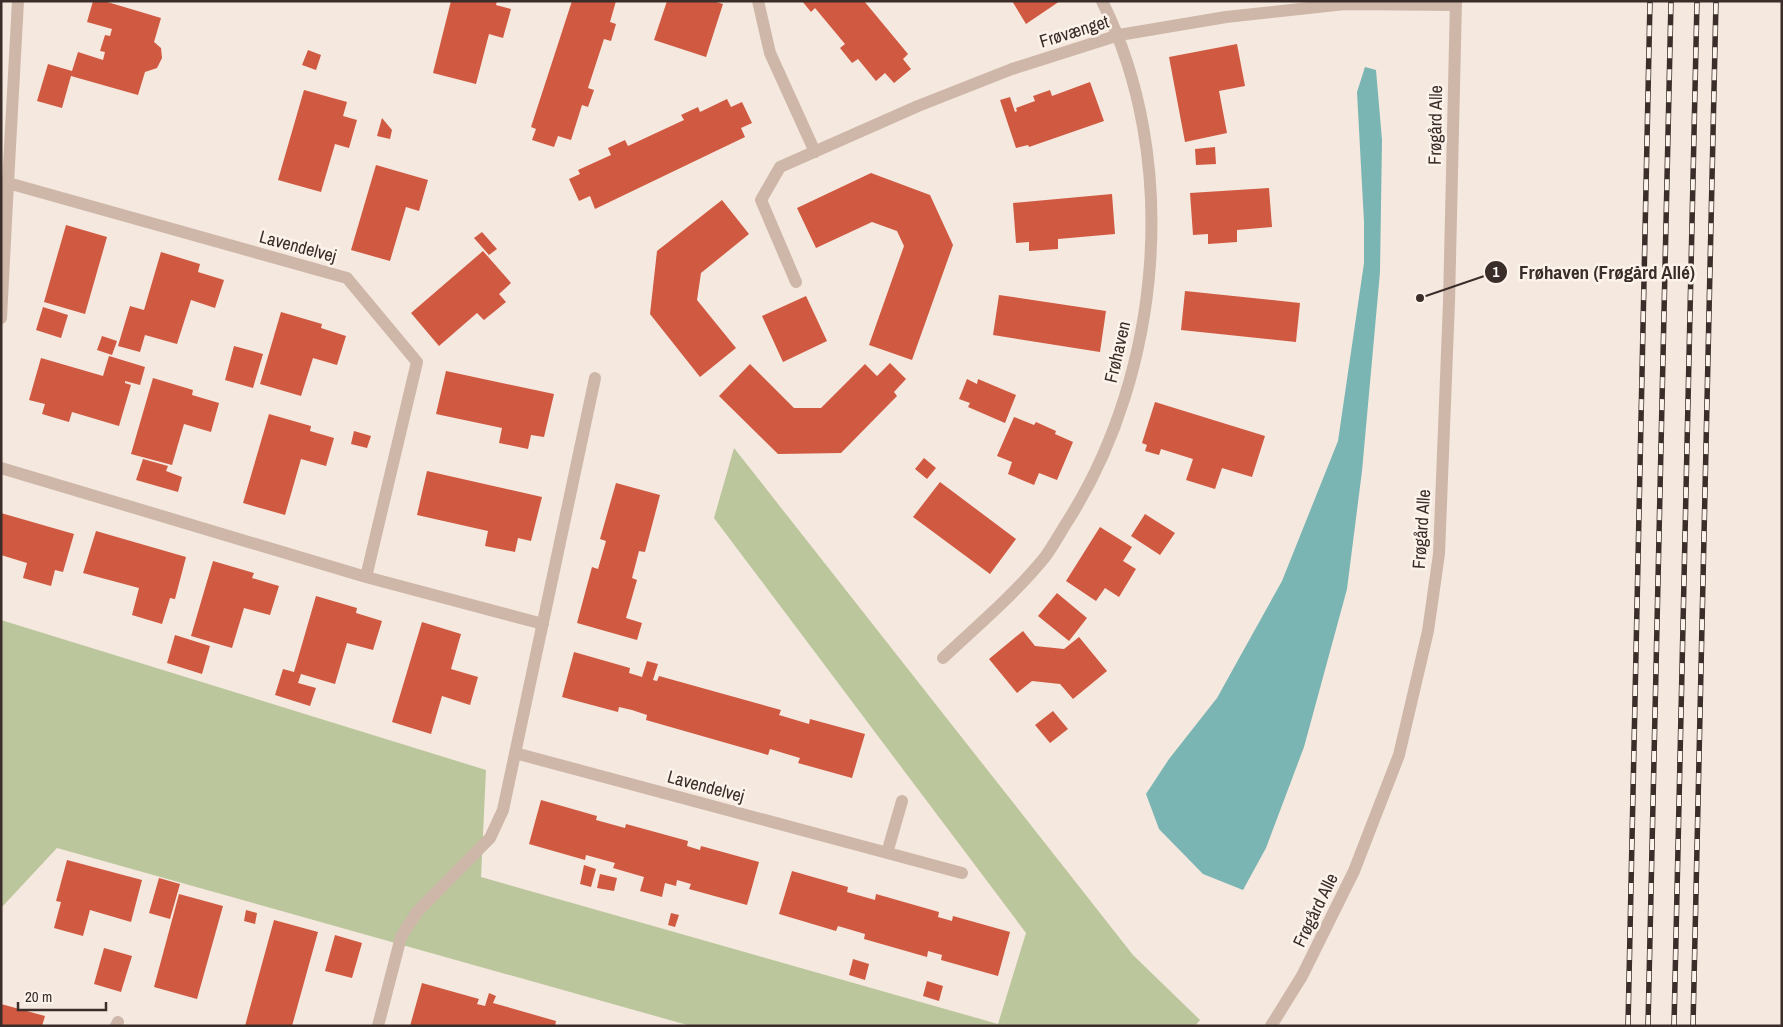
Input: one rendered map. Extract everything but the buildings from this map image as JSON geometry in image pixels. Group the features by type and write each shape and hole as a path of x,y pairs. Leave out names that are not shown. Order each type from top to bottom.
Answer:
{"street":[{"path":"1,318 18,1"},
{"path":"758,1 770,52 815,152"},
{"name":"Frøhaven","path":"943,658 1016,590 1046,556 1099,468 1120,410 1138,348 1146,303 1152,240 1146,139 1119,35 1102,1"},
{"name":"Frøvænget","path":"796,282 761,200 780,167 918,106 1012,69 1119,35 1226,17 1345,4 1456,3"},
{"name":"Frøgård Alle","path":"1270,1026 1302,976 1354,871 1399,755 1428,631 1439,554 1456,3"},
{"name":"Lavendelvej","path":"8,183 346,278 417,362 366,577"},
{"path":"378,1026 401,937 417,912 490,838 503,810 595,378"},
{"path":"1,468 366,577 542,624"},
{"name":"Lavendelvej","path":"515,753 962,872"},
{"path":"887,852 902,801"}],"green space":[{"path":"734,448 1133,955 1200,1020 1195,1026 691,1026 57,848 1,908 1,620 486,770 481,877 998,1024 1026,933 714,518"}],"water":[{"path":"1365,67 1376,70 1382,140 1380,272 1362,471 1347,589 1304,747 1266,848 1243,890 1203,874 1159,829 1146,794 1169,759 1217,698 1282,581 1338,441 1364,263 1364,222 1357,92"}],"railway":[{"path":"1628,1026 1650,1"},
{"path":"1648,1026 1671,1"},
{"path":"1674,1026 1697,1"},
{"path":"1693,1026 1716,1"}],"place":[{"name":"Frøhaven (Frøgård Allé)","path":"1420,298"}]}
